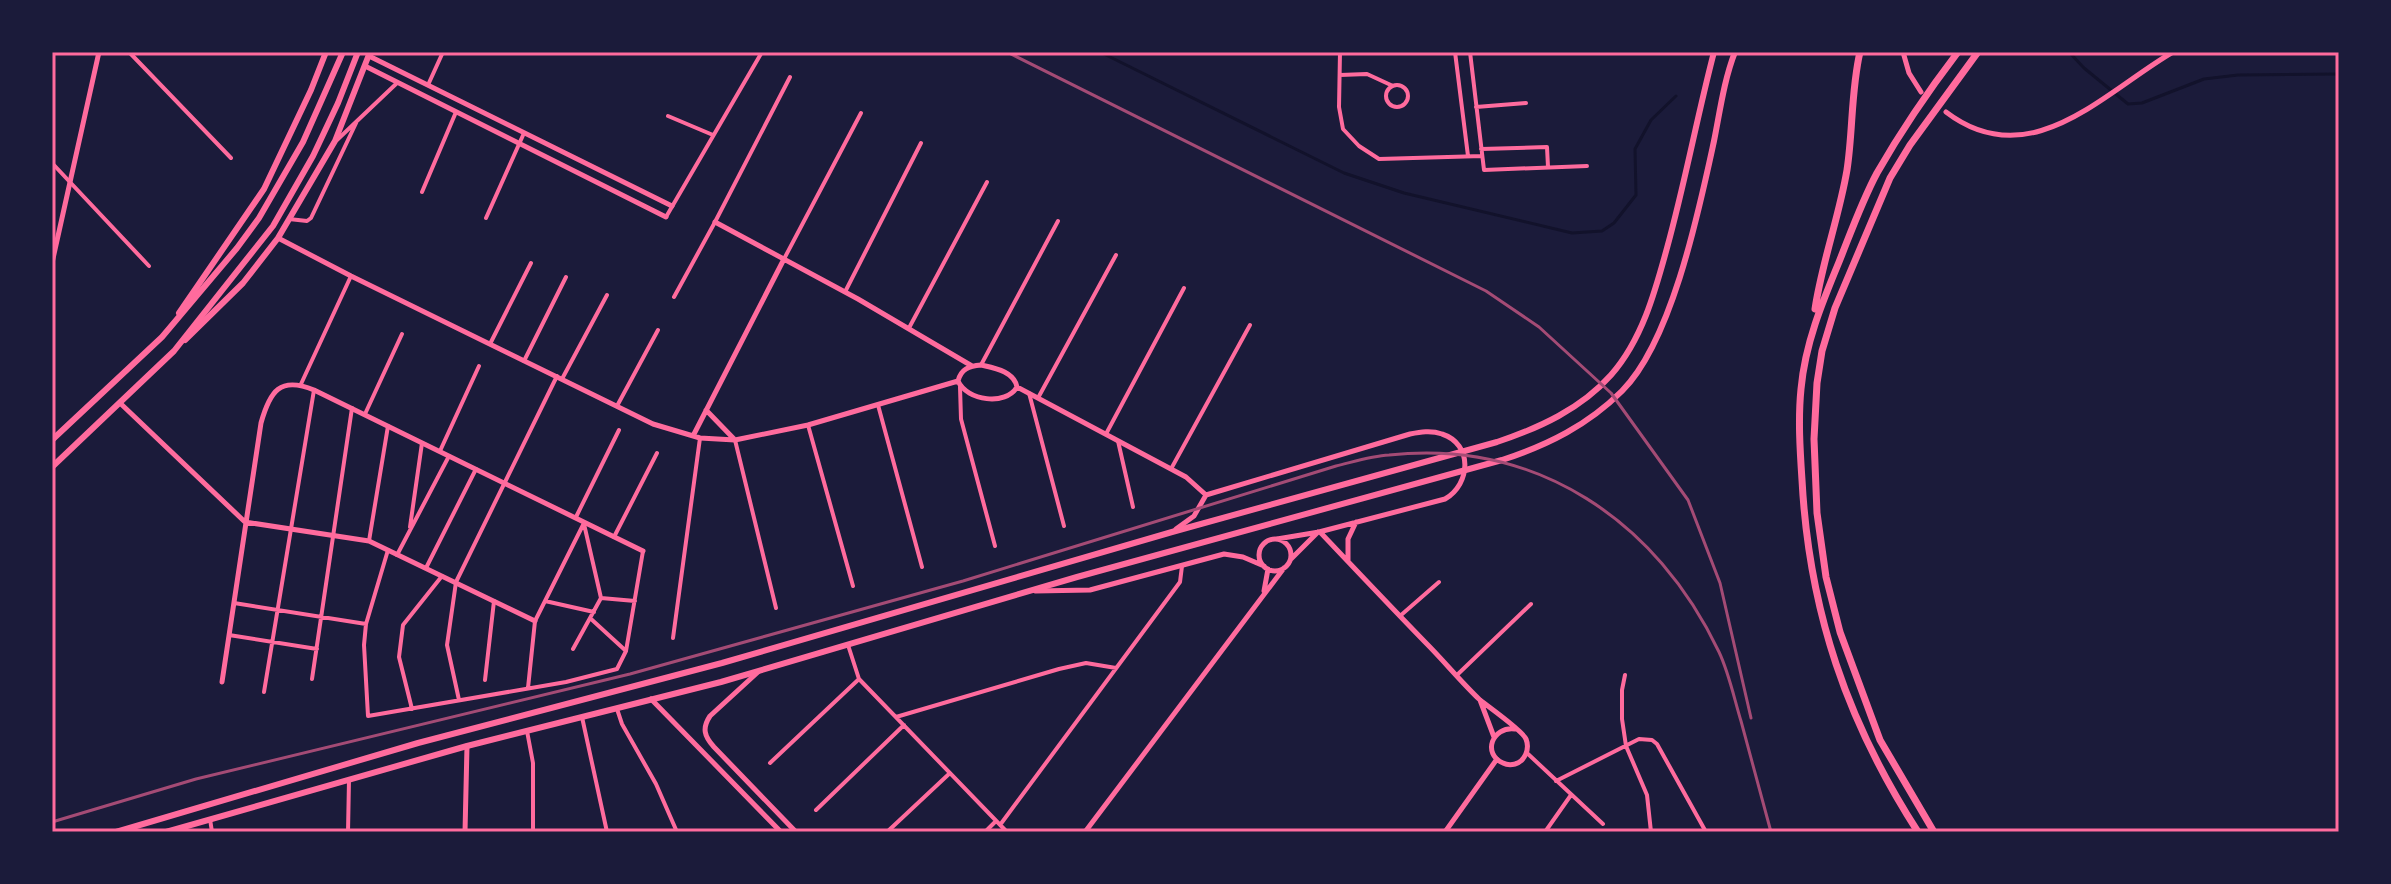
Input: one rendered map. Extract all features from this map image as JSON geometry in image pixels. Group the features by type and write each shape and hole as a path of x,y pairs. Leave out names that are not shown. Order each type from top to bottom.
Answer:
{"highway":[{"path":"1860,52 1848,165 1819,282 1801,389 1799,441 1804,515 1813,581 1826,637 1868,746 1893,794 1918,832"},
{"path":"1812,332 1821,303 1877,174 1958,52"},
{"path":"1934,832 1880,740 1840,632 1826,577 1817,513 1816,397 1822,351 1835,308 1890,178 1910,145 1978,52"}],"main road":[{"path":"162,337 264,189 326,52"},
{"path":"52,440 162,337 237,248 259,218 303,142 343,52"},
{"path":"174,351 273,226 313,156 358,52"},
{"path":"116,832 418,743 794,643 1172,532 1497,442 1558,418 1610,377 1637,334 1658,282 1714,52"},
{"path":"166,832 467,746 760,671 1030,591 1502,460 1568,434 1624,389 1641,368 1654,343 1676,288 1699,206 1735,52"},
{"path":"52,467 243,283 278,238 335,141 369,54"}],"street":[{"path":"52,263 99,52"},
{"path":"129,52 231,158"},
{"path":"428,85 443,52"},
{"path":"365,66 666,217 762,52"},
{"path":"1340,52 1339,107 1343,129 1359,146 1379,159 1482,156"},
{"path":"1455,52 1468,156"},
{"path":"1470,52 1484,170 1587,166"},
{"path":"1903,52 1909,73 1921,92"},
{"path":"1946,112 1985,133 2032,134 2056,126 2090,108 2173,52"},
{"path":"369,54 672,206"},
{"path":"1340,75 1367,74 1393,86 1401,86 1408,97 1403,106 1396,107 1387,101 1388,90 1393,86"},
{"path":"674,297 790,77"},
{"path":"335,141 398,82"},
{"path":"1476,107 1526,103"},
{"path":"422,192 456,112"},
{"path":"673,638 696,437 706,410 861,113"},
{"path":"668,116 713,135"},
{"path":"289,219 307,221 311,218 357,121"},
{"path":"486,218 524,133"},
{"path":"845,292 921,143"},
{"path":"1481,149 1547,147 1549,167"},
{"path":"52,163 149,266"},
{"path":"909,328 987,182"},
{"path":"981,365 1058,221"},
{"path":"715,222 845,292 972,366"},
{"path":"278,238 653,424 696,437 735,440 808,425 959,384"},
{"path":"1038,398 1116,255"},
{"path":"490,344 531,263"},
{"path":"301,384 351,276"},
{"path":"524,361 566,277"},
{"path":"1106,434 1184,288"},
{"path":"459,700 447,645 456,582 560,378 607,295"},
{"path":"1171,469 1250,325"},
{"path":"617,406 658,330"},
{"path":"365,414 402,334"},
{"path":"959,384 970,395 989,398 1009,396 1017,387 1016,380 981,365 962,371 959,384 961,419 995,546"},
{"path":"440,451 479,366"},
{"path":"222,682 265,408 280,387 301,384 643,551 626,651 617,669 368,716 364,645 366,624 388,550"},
{"path":"1017,387 1171,469 1193,482 1206,495"},
{"path":"264,692 314,390"},
{"path":"1029,393 1064,526"},
{"path":"120,403 245,522 369,541 535,621"},
{"path":"878,405 922,567"},
{"path":"312,679 352,408"},
{"path":"706,410 735,440 776,608"},
{"path":"808,425 853,586"},
{"path":"369,541 388,426"},
{"path":"575,518 619,430"},
{"path":"1172,532 1194,516 1206,495 1410,434 1442,434 1458,446 1464,458 1465,472 1451,496 1439,502 1267,542 1260,550 1261,561 1266,567 1264,592"},
{"path":"1118,441 1133,507"},
{"path":"410,530 422,443"},
{"path":"614,537 657,453"},
{"path":"397,555 449,456"},
{"path":"426,568 476,469"},
{"path":"573,649 601,598 584,522"},
{"path":"528,688 535,621 584,522"},
{"path":"1348,562 1348,539 1356,522"},
{"path":"1085,832 1264,592 1290,559 1319,532"},
{"path":"1319,532 1479,699 1525,736 1527,753 1524,758 1513,764 1497,759 1492,748 1494,737 1479,699"},
{"path":"1277,539 1290,549 1290,559"},
{"path":"1030,591 1090,590 1215,555 1233,554 1273,571 1284,568"},
{"path":"985,832 998,823 1180,582 1182,566"},
{"path":"412,709 399,657 403,625 442,576"},
{"path":"1400,616 1439,582"},
{"path":"601,598 635,601"},
{"path":"485,680 494,601"},
{"path":"545,601 594,612"},
{"path":"234,603 366,624"},
{"path":"1457,675 1531,604"},
{"path":"590,618 626,651"},
{"path":"229,635 317,649"},
{"path":"848,645 859,679 1007,832"},
{"path":"896,717 1059,669 1086,663 1116,668"},
{"path":"760,671 710,716 705,724 705,734 796,832"},
{"path":"1625,675 1622,719 1626,746 1647,795 1651,832"},
{"path":"770,763 859,679"},
{"path":"651,699 781,832"},
{"path":"617,708 622,724 656,784 677,832"},
{"path":"582,716 607,832"},
{"path":"816,810 904,725"},
{"path":"1494,737 1503,729 1515,729"},
{"path":"527,731 533,763 533,832"},
{"path":"695,744 698,737 705,734"},
{"path":"1556,781 1639,739 1652,740 1706,832"},
{"path":"465,832 467,746"},
{"path":"1527,753 1603,824"},
{"path":"1445,832 1497,759"},
{"path":"887,832 950,773"},
{"path":"348,832 349,780"},
{"path":"1545,832 1571,795"},
{"path":"210,819 212,832"}],"waterway":[{"path":"1100,52 1344,173 1404,193 1572,233 1602,231 1614,223 1636,195 1635,149 1651,120 1676,96"},
{"path":"2069,52 2128,104 2142,103 2204,79 2238,75 2339,74"}],"railway":[{"path":"1007,52 1486,291 1539,327 1611,393 1688,500 1720,583 1751,718"},
{"path":"52,822 196,779 630,674 963,581 1336,466 1382,456 1443,453 1494,461 1542,476 1586,498 1626,528 1662,564 1693,605 1723,660 1771,832"}]}
